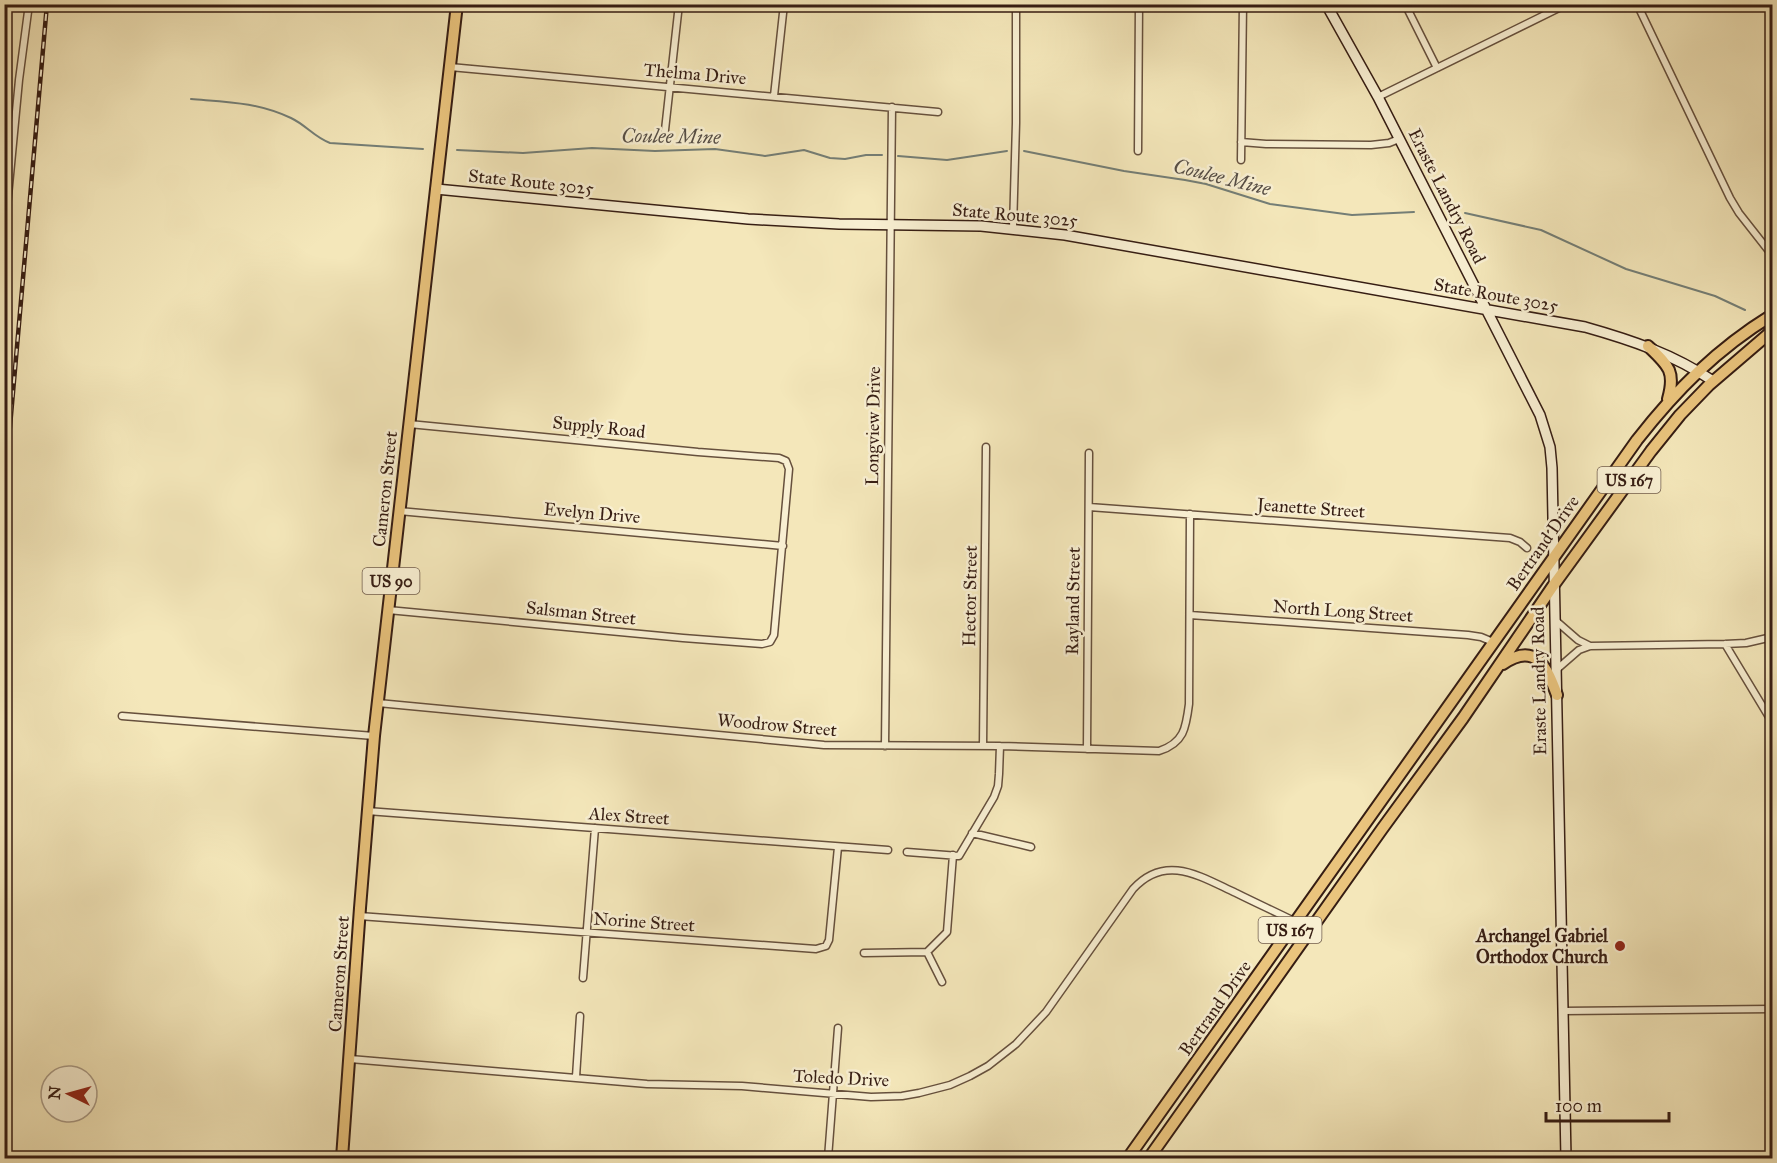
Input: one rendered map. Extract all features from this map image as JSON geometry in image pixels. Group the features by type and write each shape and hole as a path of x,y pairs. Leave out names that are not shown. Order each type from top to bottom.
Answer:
{"main road":[{"name":"Cameron Street","path":"342,1158 374,736 457,4"},
{"name":"Eraste Landry Road","path":"1326,4 1378,97 1487,310 1546,432 1552,468 1566,1158"},
{"name":"State Route 3025","path":"436,189 789,222 922,224 1013,229 1109,242 1585,327 1648,346 1676,358 1713,381"},
{"name":"Bertrand Drive","path":"1128,1158 1636,441 1698,371 1749,330 1773,315"},
{"name":"Bertrand Drive","path":"1149,1158 1658,441 1713,381 1773,331"},
{"path":"1648,346 1670,370 1672,381 1668,403"},
{"path":"1497,668 1517,657 1535,658 1543,664 1549,674 1557,695"}],"street":[{"path":"4,238 19,80 29,4"},
{"path":"664,139 679,4"},
{"path":"774,96 784,4"},
{"path":"1013,229 1016,4"},
{"path":"1138,151 1139,4"},
{"path":"1241,160 1243,4"},
{"path":"1405,4 1437,68"},
{"path":"1378,97 1567,4"},
{"path":"1637,4 1730,198 1739,213 1773,255"},
{"name":"Thelma Drive","path":"450,67 938,112"},
{"name":"Longview Drive","path":"885,746 892,107"},
{"path":"1241,142 1371,145 1389,143 1399,139"},
{"name":"Supply Road","path":"409,424 779,458 786,461 789,469 783,546"},
{"name":"Hector Street","path":"983,746 986,447"},
{"name":"Rayland Street","path":"1087,749 1089,453"},
{"name":"Jeanette Street","path":"1089,507 1510,538 1527,548"},
{"name":"Evelyn Drive","path":"399,511 783,546"},
{"path":"1190,514 1190,615"},
{"name":"Salsman Street","path":"388,610 762,644 770,642 774,635 783,546"},
{"name":"Woodrow Street","path":"378,703 824,745 1000,746 1159,751 1174,744 1184,731 1189,705 1190,615"},
{"name":"North Long Street","path":"1190,615 1468,635 1493,642"},
{"path":"1555,620 1570,634 1590,646"},
{"path":"1556,670 1579,650 1590,646 1746,643 1773,637"},
{"path":"1725,644 1773,722"},
{"path":"122,716 374,736"},
{"path":"907,852 959,856 998,786 1000,746"},
{"name":"Alex Street","path":"367,811 888,850"},
{"path":"1370,818 1382,829"},
{"path":"583,978 595,828"},
{"path":"972,834 1031,847"},
{"name":"Norine Street","path":"359,916 816,949 828,943 831,931 837,847"},
{"path":"864,953 927,952 947,932 953,855"},
{"name":"Toledo Drive","path":"350,1059 647,1083 742,1086 833,1095 884,1097 919,1093 970,1076 988,1066 1016,1044 1038,1022 1133,889 1140,881 1156,873 1177,870 1198,875 1296,922"},
{"path":"927,952 942,982"},
{"path":"1563,1011 1773,1009"},
{"path":"576,1077 580,1016"},
{"path":"828,1158 838,1028"}],"waterway":[{"name":"Coulee Mine","path":"191,99 266,109 296,121 330,143 423,149"},
{"name":"Coulee Mine","path":"457,150 523,153 592,148 655,151 715,149 765,156 804,150 830,158 845,159 882,155"},
{"name":"Coulee Mine","path":"898,156 947,160 1007,151"},
{"name":"Coulee Mine","path":"1024,151 1124,171 1206,184 1270,204 1352,215 1414,212"},
{"name":"Coulee Mine","path":"1465,213 1541,230 1626,269 1715,296 1745,310"}],"railway":[{"path":"4,495 47,4"}],"place":[{"name":"Archangel Gabriel Orthodox Church","path":"1620,946"}]}
